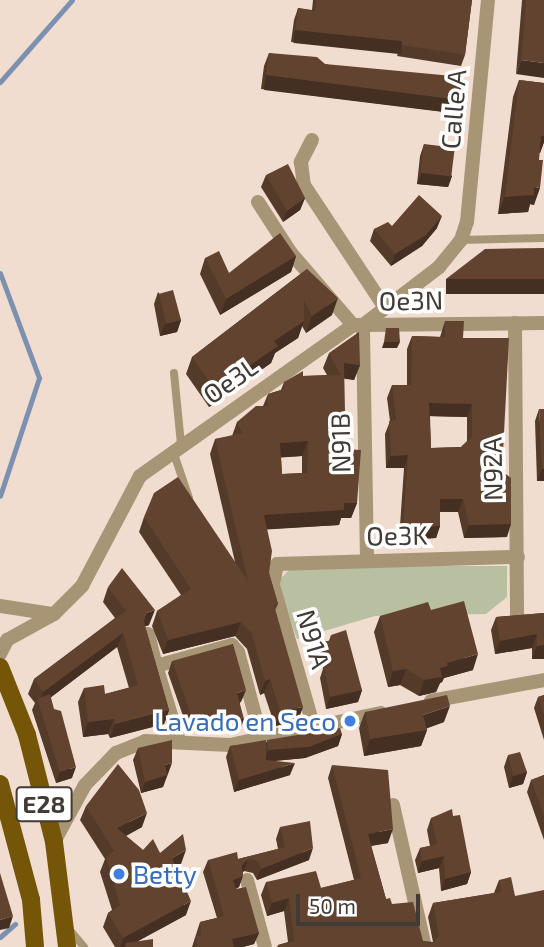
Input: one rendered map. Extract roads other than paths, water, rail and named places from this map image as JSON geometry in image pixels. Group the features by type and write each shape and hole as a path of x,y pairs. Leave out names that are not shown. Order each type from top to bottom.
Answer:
{"main road":[{"name":"E28","path":"0,667 27,735 54,842 67,947"},
{"name":"E28","path":"0,784 31,900 35,947"}],"street":[{"name":"Calle A","path":"467,222 473,79 488,0"},
{"path":"312,140 301,162 304,185 385,308"},
{"path":"258,202 290,253 358,325"},
{"name":"Oe3L","path":"0,654 21,630 54,614 82,586 100,559 140,475 177,446 385,308 439,267 461,240 467,222"},
{"name":"N92A","path":"515,323 517,614"},
{"name":"Oe3N","path":"358,325 544,323"},
{"name":"N91B","path":"358,325 367,560"},
{"name":"Oe3K","path":"277,564 518,557"},
{"name":"N91A","path":"277,564 273,585 314,728"},
{"path":"0,606 54,614"},
{"path":"148,634 179,741"},
{"path":"156,666 232,645 238,652 255,715"},
{"path":"54,842 85,785 116,753 145,741 230,745 544,680"},
{"path":"393,805 425,947"},
{"path":"247,880 265,947"}],"lane":[{"path":"461,240 544,238"},
{"path":"174,373 177,446 192,505"},
{"path":"65,923 84,947"}],"waterway":[{"path":"0,82 72,0"},
{"path":"0,273 39,378 0,496"},
{"path":"0,937 15,924"}],"place":[{"name":"Lavado en Seco","path":"350,721"},
{"name":"Betty","path":"119,874"}]}
